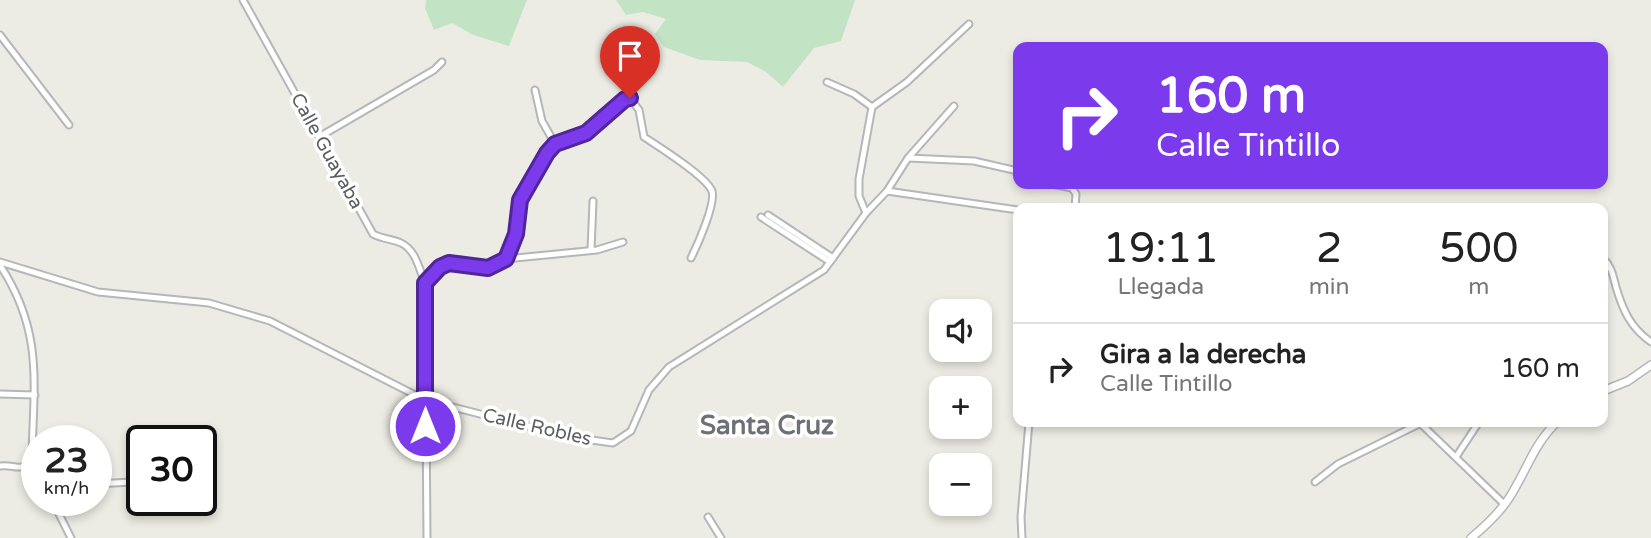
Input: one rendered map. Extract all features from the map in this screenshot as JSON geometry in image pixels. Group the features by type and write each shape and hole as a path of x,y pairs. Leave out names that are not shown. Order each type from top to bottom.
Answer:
{"street":[{"name":"Calle Guayaba","path":"243,0 373,234 382,239 400,242 412,250 425,283"},
{"path":"866,213 859,196 859,178 872,107 907,82 969,24"},
{"path":"0,35 69,125"},
{"path":"318,137 434,71 442,62"},
{"path":"827,82 854,94 872,107"},
{"path":"535,90 542,121 555,144"},
{"path":"506,259 516,234 520,200 547,153 555,144 586,133 625,99 630,98 639,110 644,137 684,164 711,189 713,198 699,244 691,258"},
{"name":"Calle Robles","path":"0,264 98,292 209,303 271,321 425,400 570,437 613,443 631,431 649,390 669,367 824,270 866,213 887,191 908,158 954,106"},
{"path":"908,158 974,161 1013,171"},
{"path":"887,191 1013,209"},
{"path":"591,250 593,201"},
{"path":"768,215 831,260"},
{"path":"761,217 831,260"},
{"path":"427,538 425,283 440,267 449,263 488,268 506,259 591,250 623,242"},
{"path":"0,264 15,289 34,351 35,425"},
{"path":"1608,264 1628,319 1634,328 1651,342"},
{"path":"1608,389 1628,381 1651,365"},
{"path":"0,394 35,395"},
{"path":"1022,538 1021,517 1029,427"},
{"path":"1315,482 1338,464 1412,427"},
{"path":"1424,427 1504,504"},
{"path":"1456,457 1476,427"},
{"path":"1471,538 1504,504 1537,444 1552,427"},
{"path":"0,466 21,468"},
{"path":"60,516 71,538"},
{"path":"708,517 721,538"}],"green space":[{"path":"426,0 527,0 509,46 473,35 452,23 434,30 425,8"},
{"path":"616,0 855,0 841,41 814,48 783,87 766,72 747,62 700,60 664,47 655,34 666,19 643,12 626,15"}],"district":[{"name":"Santa Cruz","path":"767,425"}],"route":[{"path":"425,426 425,283 440,267 449,263 488,268 506,259 516,234 520,200 547,153 555,144 586,133 625,99 630,98"}]}
